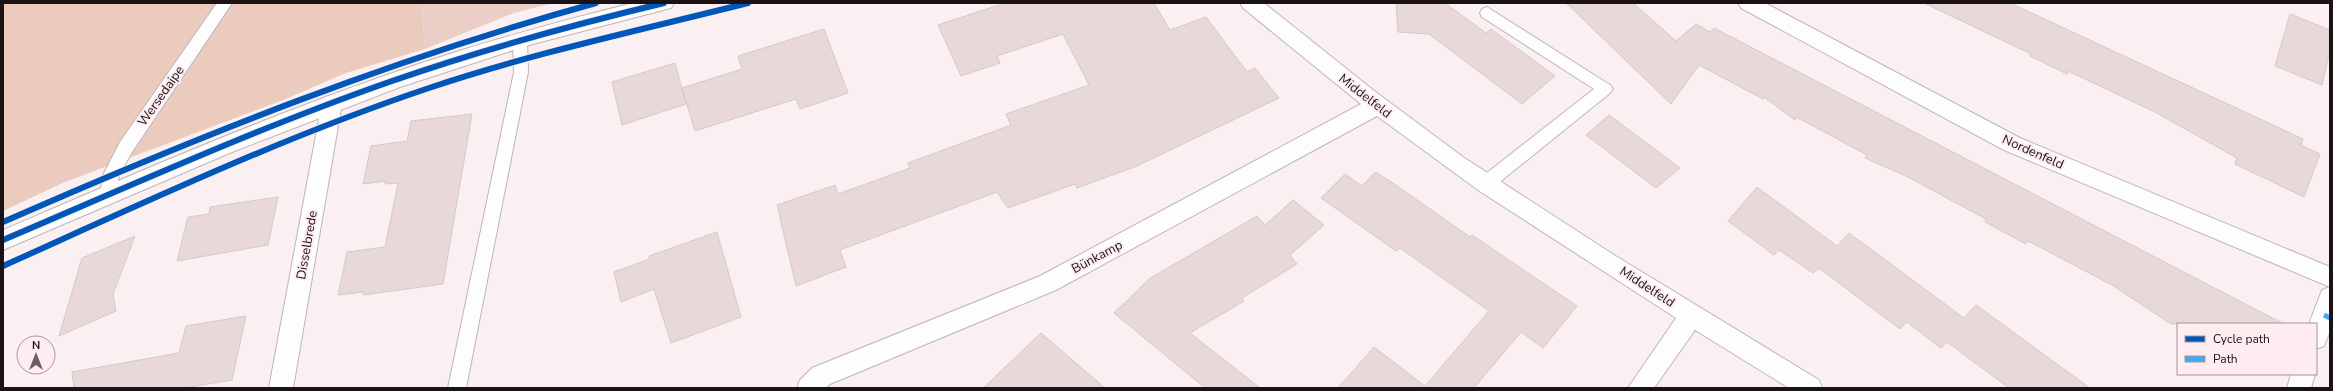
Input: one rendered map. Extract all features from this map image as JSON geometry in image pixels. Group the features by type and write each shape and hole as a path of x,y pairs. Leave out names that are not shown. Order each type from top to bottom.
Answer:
{"street":[{"path":"3,240 108,194 332,103 448,62 520,40 664,3"},
{"name":"Middelfeld","path":"1250,3 1377,106 1485,184 1691,316 1810,388"},
{"name":"Nordenfeld","path":"1748,3 2012,144 2330,277"},
{"name":"Disselbrede","path":"281,388 332,103"},
{"name":"Bünkamp","path":"809,388 821,376 1048,283 1377,106"},
{"path":"2317,335 2330,297"},
{"path":"1640,388 1691,316"},
{"path":"2299,388 2304,375"}],"lane":[{"name":"Wersedaipe","path":"108,194 111,175 126,147 225,3"},
{"path":"1485,184 1606,89 1487,13"},
{"path":"457,388 522,72 520,40"}],"shaded area":[{"path":"3,3 424,3 422,7 425,49 346,73 283,100 65,182 3,211"},
{"path":"424,3 553,3 514,13 425,49 422,7"}],"building":[{"path":"1005,3 1154,3 1170,30 1206,17 1247,72 1255,68 1279,98 1137,166 1077,188 1075,184 1008,208 997,192 840,250 846,267 796,286 777,205 835,185 838,194 910,168 908,163 1011,125 1006,114 1089,85 1063,34 997,56 1000,63 961,76 938,25"},
{"path":"1396,3 1445,3 1486,33 1491,29 1555,76 1522,104 1429,34 1398,32"},
{"path":"1566,3 1633,3 1676,41 1696,24 1710,32 1714,28 2282,323 2171,324 2112,285 2028,241 2026,244 1985,222 1986,219 1908,177 1865,158 1867,155 1832,136 1796,117 1795,120 1764,97 1763,99 1699,65 1671,104"},
{"path":"1924,3 2010,3 2303,139 2301,145 2320,154 2304,197 2235,164 2237,158 2155,112 2068,71 2067,74 2030,56 2031,54"},
{"path":"2290,14 2330,30 2330,51 2322,85 2275,66"},
{"path":"824,29 848,93 800,109 796,99 695,131 682,88 742,69 738,56"},
{"path":"675,63 686,104 622,125 612,82"},
{"path":"472,114 443,284 363,295 363,292 338,295 347,252 385,247 398,183 385,184 386,181 363,184 371,146 407,141 411,121"},
{"path":"1609,115 1680,168 1656,188 1586,135"},
{"path":"1375,172 1470,237 1472,235 1577,306 1543,348 1521,332 1474,388 1338,388 1374,347 1425,386 1489,311 1400,248 1396,251 1321,198 1345,174 1362,186"},
{"path":"1757,187 1837,246 1849,233 1964,318 1976,305 2090,388 2009,388 1947,342 1941,348 1907,322 1900,329 1819,268 1813,273 1779,250 1774,255 1728,221"},
{"path":"278,197 268,245 177,261 188,217 209,214 210,207"},
{"path":"1293,200 1324,225 1290,255 1297,264 1242,298 1244,301 1190,333 1260,388 1205,388 1114,313 1149,279 1257,216 1265,225"},
{"path":"717,232 741,317 671,343 654,289 621,302 614,272 650,259 649,256"},
{"path":"135,236 113,294 116,311 59,336 82,258"},
{"path":"246,316 232,380 184,388 74,388 72,372 179,353 186,326"},
{"path":"1041,333 1105,388 983,388"}],"marked path":[{"path":"2324,315 2330,318"}],"cycle path":[{"path":"3,222 148,159 295,100 444,47 596,3"},
{"path":"3,240 280,123 392,81 529,38 664,3"},
{"path":"3,266 214,172 375,107 429,88 508,64 748,3"}]}
